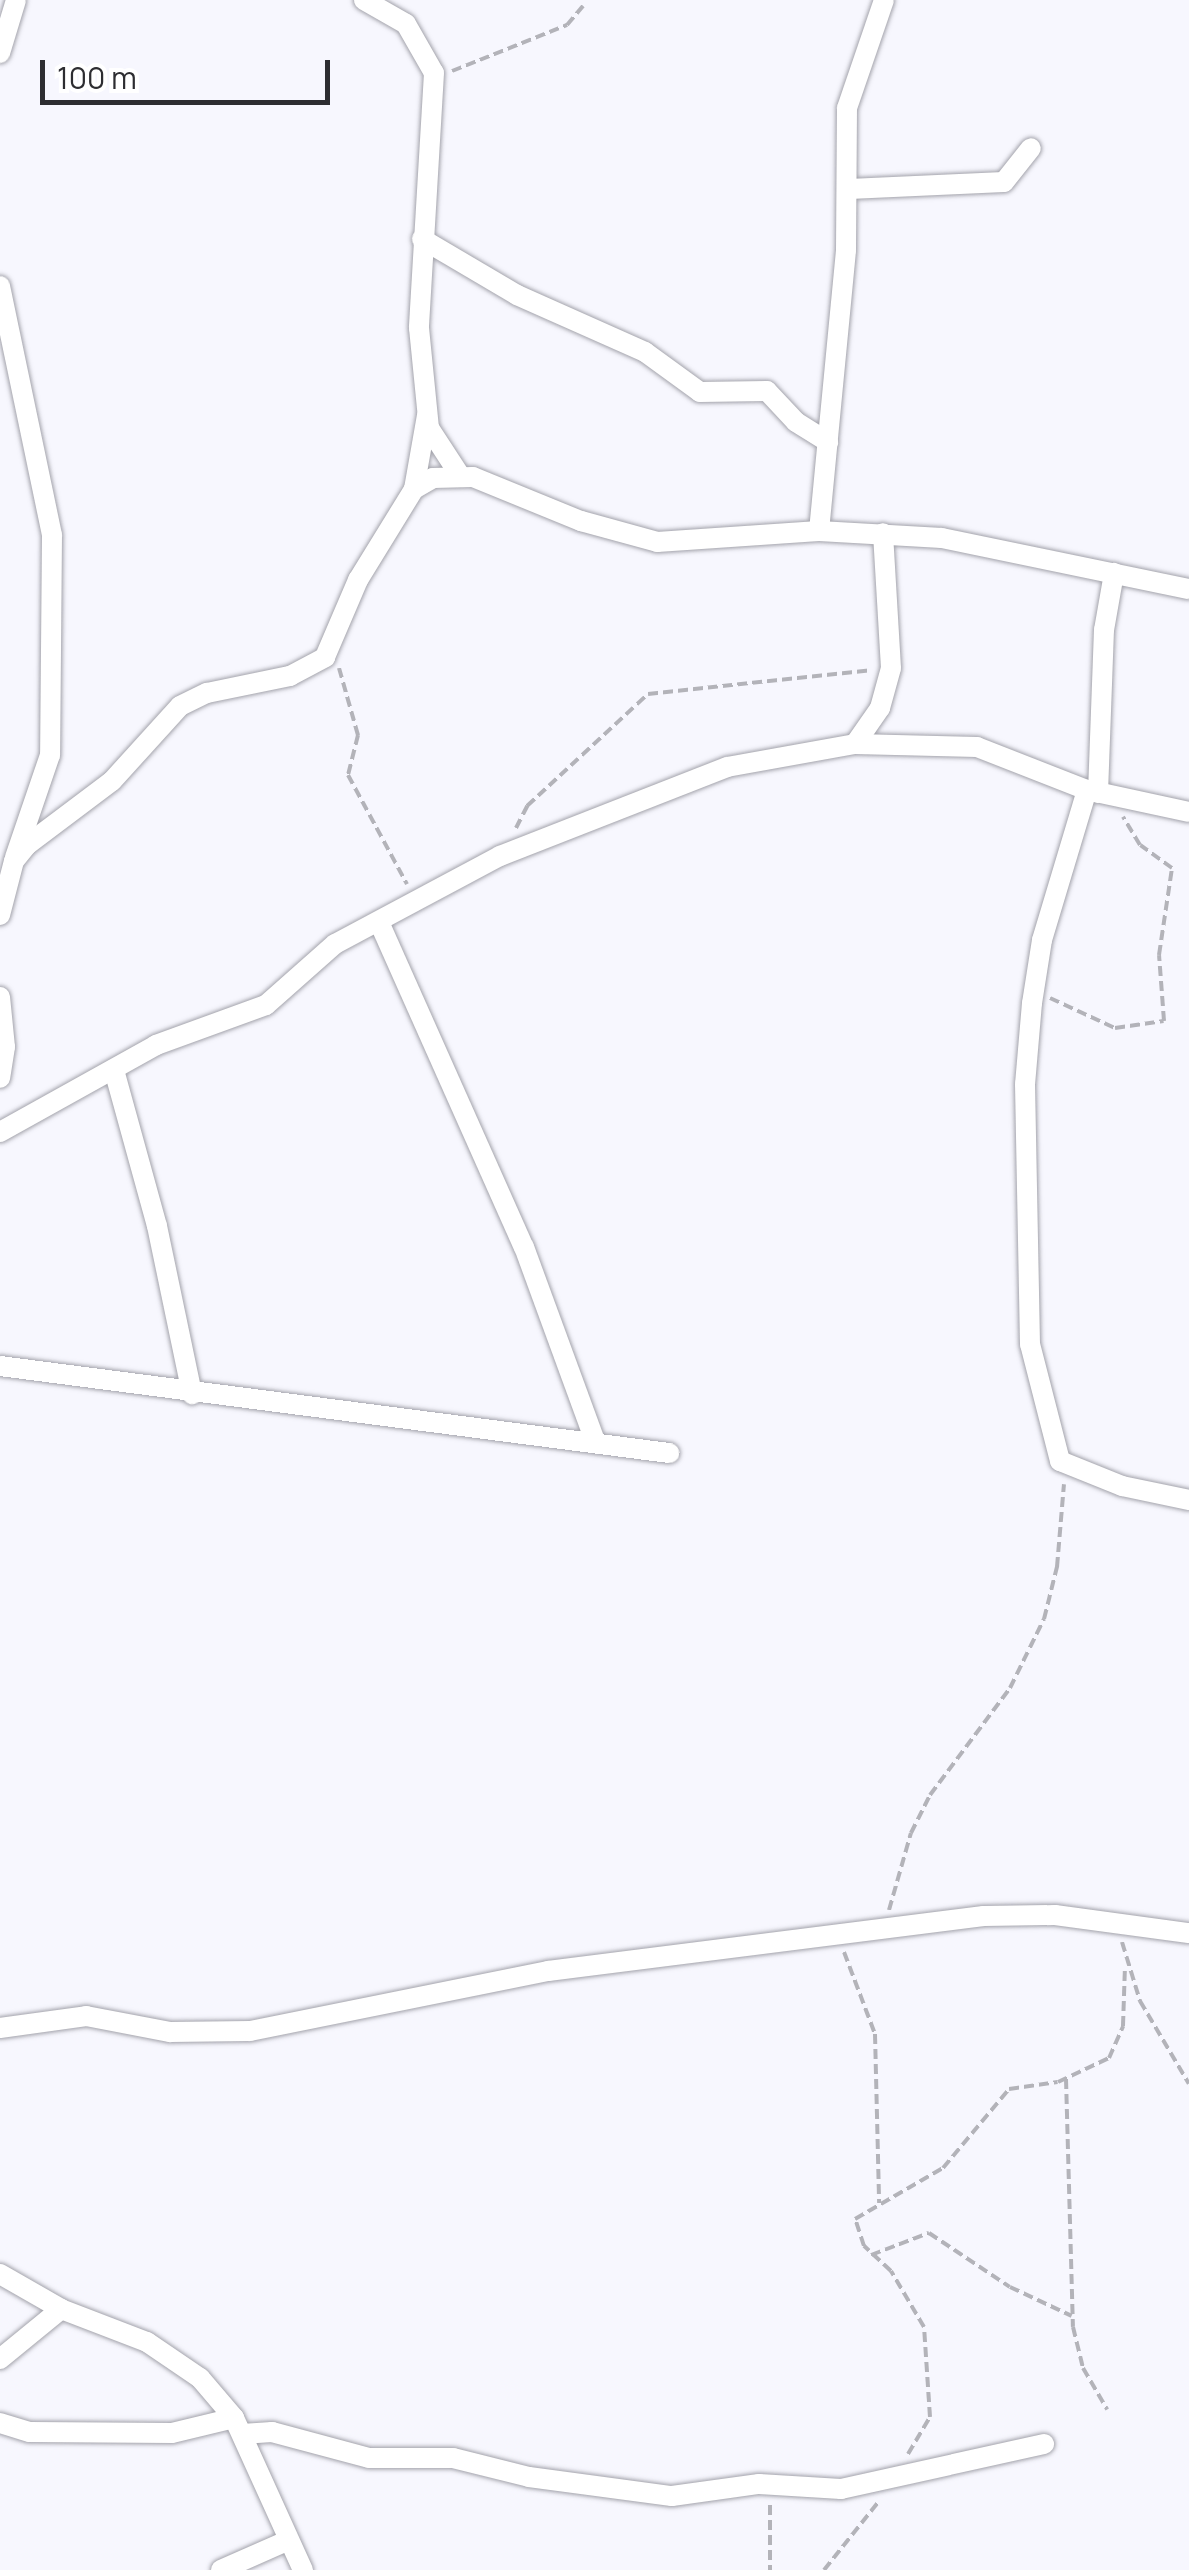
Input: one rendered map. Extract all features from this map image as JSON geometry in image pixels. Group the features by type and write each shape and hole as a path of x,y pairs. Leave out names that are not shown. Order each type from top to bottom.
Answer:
{"street":[{"path":"0,53 16,0"},
{"path":"364,0 406,24 426,49 434,79 418,296 427,415 435,444 459,474 657,542 819,531 883,534 988,544 1189,589"},
{"path":"819,531 849,189 847,108 884,0"},
{"path":"849,189 1004,182 1031,148"},
{"path":"422,239 517,294 636,348 700,392 767,391 796,422 828,442"},
{"path":"0,286 52,535 49,762 14,861 0,915"},
{"path":"14,861 58,818 112,781 180,706 207,692 290,676 316,665 331,648 358,580 414,489 427,415"},
{"path":"414,489 459,474"},
{"path":"855,744 880,708 891,668 883,534"},
{"path":"1114,573 1104,630 1099,793 1034,991 1025,1084 1032,1219 1027,1320 1054,1448 1066,1464 1122,1486 1189,1500"},
{"path":"0,1132 156,1045 266,1004 335,944 512,850 707,774 855,744 978,747 1099,793 1189,812"},
{"path":"379,922 524,1247 596,1441"},
{"path":"0,997 0,1078"},
{"path":"114,1070 158,1226 192,1394"},
{"path":"0,1366 668,1453"},
{"path":"0,2028 86,2016 170,2032 250,2031 530,1974 884,1926 1022,1914 1189,1932"},
{"path":"0,2274 61,2309 177,2360 238,2426 304,2570"},
{"path":"0,2359 61,2309"},
{"path":"0,2423 30,2432 172,2433 238,2426 360,2457 453,2458 529,2477 672,2496 768,2484 826,2490 901,2469 1044,2444"},
{"path":"222,2570 289,2540"}],"path":[{"path":"434,79 567,25 583,6"},
{"path":"331,648 358,734 348,775 382,846 420,899"},
{"path":"512,850 527,806 648,694 706,682 891,668"},
{"path":"1034,991 1116,1028 1164,1021 1159,955 1172,868 1140,845 1099,793"},
{"path":"884,1926 911,1833 930,1795 1010,1688 1044,1619 1057,1567 1066,1464"},
{"path":"824,2570 922,2442 930,2417 924,2327 890,2271 871,2255 855,2220 943,2168 1009,2090 1066,2079 1108,2058 1119,2046 1125,1966 1121,1927"},
{"path":"838,1933 874,2034 879,2204"},
{"path":"1125,1966 1189,2084"},
{"path":"1066,2079 1072,2316 1083,2368 1106,2409"},
{"path":"871,2255 926,2232 1010,2286 1072,2316"},
{"path":"768,2484 770,2570"}]}
